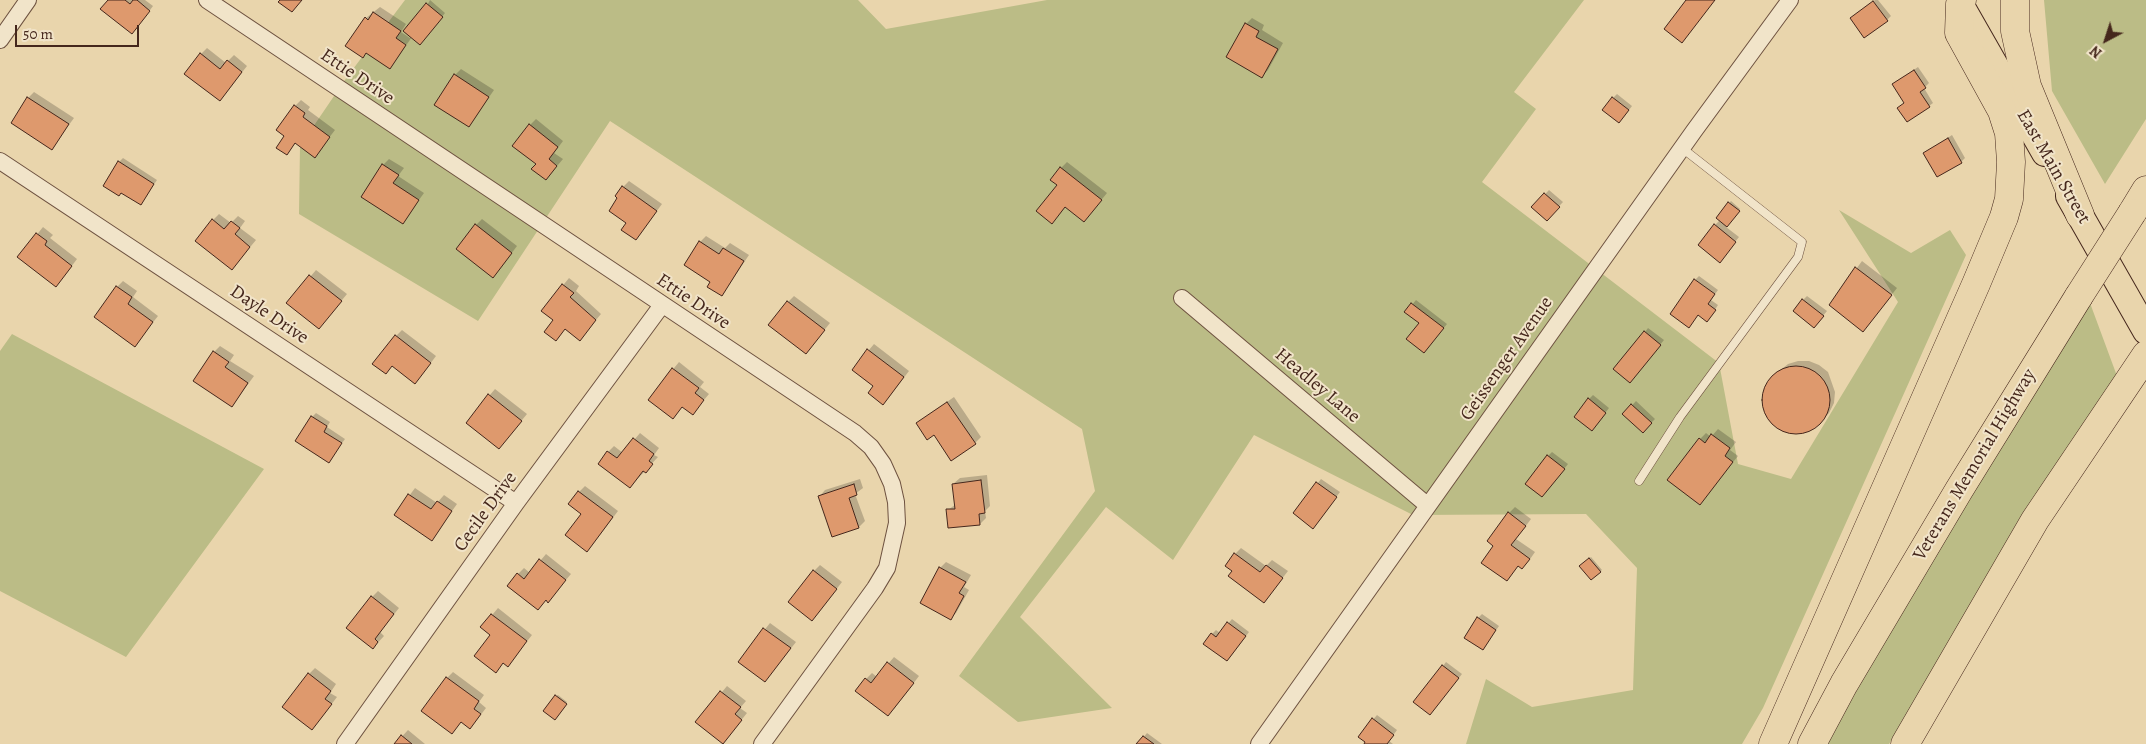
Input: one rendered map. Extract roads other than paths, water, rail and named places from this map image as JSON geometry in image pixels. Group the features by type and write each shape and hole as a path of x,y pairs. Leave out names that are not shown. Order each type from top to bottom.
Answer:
{"highway":[{"path":"2015,0 2015,31 2028,86 2080,215"},
{"path":"1773,744 1976,284 2004,217 2009,199 2011,162 2009,133 2002,111 1959,33 1961,2"},
{"name":"East Main Street","path":"1961,2 2146,331"},
{"name":"Veterans Memorial Highway","path":"1812,744 1844,684 1954,498 2146,190"},
{"path":"1905,744 2035,520 2146,356"}],"street":[{"path":"0,40 28,0"},
{"name":"Ettie Drive","path":"207,0 662,306 855,433 875,453 892,484 896,502 897,523 887,568 875,588 762,744"},
{"name":"Geissenger Avenue","path":"1259,744 1782,4"},
{"name":"Dayle Drive","path":"0,161 516,503"},
{"name":"Headley Lane","path":"1182,298 1427,505"},
{"name":"Cecile Drive","path":"345,744 516,503 662,306"}],"lane":[{"path":"1639,481 1686,409 1798,257 1802,242 1682,148"}]}
